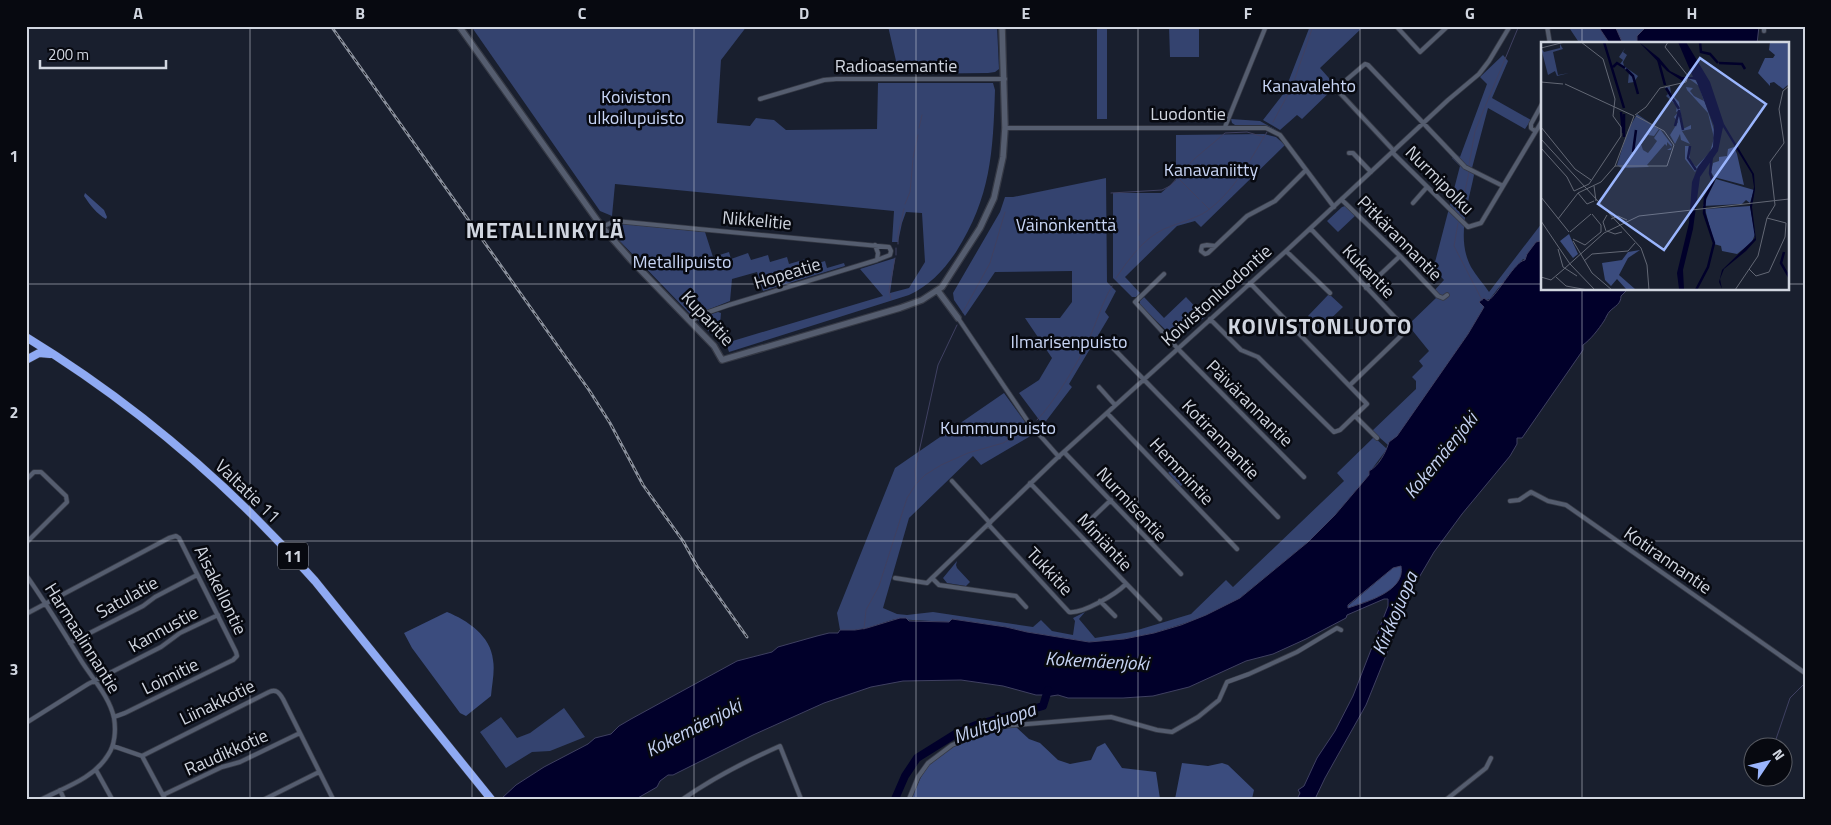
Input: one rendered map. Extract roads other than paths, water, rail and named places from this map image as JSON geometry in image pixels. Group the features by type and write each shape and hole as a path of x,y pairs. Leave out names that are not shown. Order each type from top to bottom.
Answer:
{"highway":[{"path":"26,332 35,342"},
{"name":"Valtatie 11","path":"26,337 95,382 164,435 265,527 340,611 491,798"},
{"path":"26,360 39,352 55,355"}],"street":[{"name":"Kuparitie","path":"459,26 602,227 714,346 722,360 900,308 922,300 938,290"},
{"path":"1002,26 1005,128 999,177 988,213 975,238 938,290 1029,423 1059,457"},
{"path":"1225,127 1266,26"},
{"path":"1396,26 1420,52 1448,26"},
{"name":"Koivistonluodontie","path":"932,578 1107,412 1286,252 1423,122 1479,74 1510,26"},
{"path":"1547,26 1550,42"},
{"name":"Nurmipolku","path":"1423,122 1368,64 1365,64 1338,87 1339,92 1393,152 1468,227 1481,223 1503,186"},
{"name":"Radioasemantie","path":"760,99 836,78 1005,78"},
{"path":"1535,131 1531,128 1531,124 1541,106"},
{"path":"1423,122 1465,167 1503,186 1541,122"},
{"name":"Luodontie","path":"1005,128 1259,127 1273,131 1284,139 1334,207"},
{"path":"1349,152 1353,153 1371,172"},
{"path":"1215,246 1247,216 1275,200 1306,170"},
{"path":"1414,203 1427,187"},
{"name":"Pitkärannantie","path":"1342,200 1438,296 1443,298 1447,295"},
{"name":"Nikkelitie","path":"602,227 615,221 875,245"},
{"name":"Kukantie","path":"1310,229 1405,328 1404,333 1350,385"},
{"path":"875,245 889,247 890,255 877,260 878,253 875,245"},
{"path":"1286,252 1330,293"},
{"path":"1366,288 1400,256"},
{"name":"Hopeatie","path":"691,322 700,316 729,305 877,260"},
{"name":"Päivärannantie","path":"1164,274 1135,302 1177,348 1304,477"},
{"path":"1210,319 1241,350 1258,357 1334,432 1340,430 1367,404 1250,283"},
{"name":"Kotirannantie","path":"1113,348 1278,517"},
{"path":"1099,387 1115,405"},
{"name":"Hemmintie","path":"1107,412 1237,549"},
{"path":"1355,416 1377,438"},
{"name":"Nurmisentie","path":"1064,452 1181,574"},
{"path":"26,480 34,472 41,472 66,496 67,502 26,543"},
{"path":"952,481 989,523"},
{"name":"Miniäntie","path":"1030,484 1160,620"},
{"name":"Kotirannantie","path":"1510,501 1519,500 1531,492 1548,501 1566,506 1805,673"},
{"path":"1090,520 1111,500"},
{"name":"Tukkitie","path":"989,523 1069,612 1075,613 1100,601 1119,591 1126,584"},
{"name":"Aisakellontie","path":"46,604 176,536 182,542 237,656"},
{"name":"Harmaalinnantie","path":"26,575 108,704 114,717 113,746"},
{"name":"Satulatie","path":"70,643 143,606 155,597 197,575"},
{"path":"895,578 927,583 932,578 938,585 1016,596 1026,607"},
{"path":"1100,601 1115,616"},
{"path":"26,614 46,604"},
{"name":"Kannustie","path":"26,723 94,680 161,647 180,633 218,616"},
{"path":"909,799 918,777 928,763 940,753 974,736 1004,726 1111,717 1157,730 1172,732 1198,717 1219,700 1227,682 1297,652 1337,628 1341,630"},
{"name":"Loimitie","path":"114,717 126,713 233,660 237,656"},
{"name":"Liinakkotie","path":"142,756 276,690 281,694 333,799"},
{"name":"Raudikkotie","path":"164,797 222,767 240,762 300,733"},
{"path":"42,799 96,770 113,746 142,756 164,797"},
{"path":"683,799 727,771 780,746 801,799"},
{"path":"1447,799 1486,768 1491,758"},
{"path":"96,770 112,799"},
{"path":"265,799 319,772"},
{"path":"60,790 64,799"}],"water":[{"path":"1598,26 1615,26 1622,42 1609,42"},
{"path":"1647,26 1759,26 1757,42 1637,42 1637,36"},
{"path":"1541,240 1541,290 1627,290 1621,296 1619,303 1609,312 1597,331 1583,345 1583,350 1522,438 1517,438 1517,444 1510,456 1462,514 1434,552 1414,586 1366,705 1315,799 1297,799 1300,793 1298,790 1304,786 1317,758 1335,731 1353,696 1388,606 1388,599 1347,615 1346,618 1273,654 1246,661 1189,687 1153,696 1068,698 1058,695 1045,697 1003,686 961,680 903,681 871,687 824,703 753,735 673,775 668,775 660,781 657,787 636,799 501,799 516,785 544,767 588,744 595,738 611,734 619,726 631,719 737,661 772,652 778,647 817,636 838,633 840,630 867,628 906,618 909,621 949,622 952,619 1089,642 1124,639 1181,625 1240,598 1308,542 1335,515 1369,475 1369,471 1382,458 1389,442 1397,436 1468,334 1484,307 1479,302 1484,298 1488,301 1492,297 1516,266 1525,260 1536,242","holes":["1401,566 1401,575 1391,589 1374,599 1348,608 1348,605 1393,568"]}],"waterway":[{"path":"1273,122 1292,87 1313,26"},
{"path":"1469,165 1475,131 1518,28"},
{"path":"919,128 922,115"},
{"path":"1111,193 1162,190 1170,186 1193,160 1225,133 1247,132 1264,137"},
{"path":"1116,278 1131,257 1149,238 1164,229 1202,214 1217,203 1241,175 1267,132"},
{"path":"913,158 918,135"},
{"path":"905,204 910,192 913,160"},
{"path":"1460,215 1469,172"},
{"path":"1178,178 1199,199"},
{"path":"1139,193 1139,219"},
{"path":"1202,202 1209,209"},
{"path":"898,244 898,235 904,209"},
{"path":"963,312 990,263 1005,212"},
{"path":"1458,223 1454,246 1482,300"},
{"path":"1139,224 1139,235"},
{"path":"1139,241 1139,247"},
{"path":"896,248 896,255"},
{"path":"891,299 889,290 895,258"},
{"path":"1037,420 1066,381 1079,359 1112,286"},
{"path":"916,483 915,470 938,365 957,325"},
{"path":"864,629 866,610 879,586 907,498 916,484 925,475 941,465 968,453 1003,443 1028,428"},
{"path":"1776,738 1790,698 1805,683"},
{"name":"Multajuopa","path":"895,799 905,776 917,758 957,733 976,725 1043,706 1048,690"}],"railway":[{"path":"331,26 589,390 610,423 643,485 747,637"}],"district":[{"name":"METALLINKYLÄ","path":"545,230"},
{"name":"KOIVISTONLUOTO","path":"1320,326"}],"park label":[{"name":"Kanavalehto","path":"1309,85"},
{"name":"Koiviston ulkoilupuisto","path":"636,106"},
{"name":"Kanavaniitty","path":"1211,169"},
{"name":"Väinönkenttä","path":"1066,224"},
{"name":"Metallipuisto","path":"682,261"},
{"name":"Ilmarisenpuisto","path":"1069,341"},
{"name":"Kummunpuisto","path":"998,427"}],"water label":[{"name":"Kokemäenjoki","path":"1440,455"},
{"name":"Kirkkojuopa","path":"1394,613"},
{"name":"Kokemäenjoki","path":"1097,660"},
{"name":"Kokemäenjoki","path":"693,727"}]}
